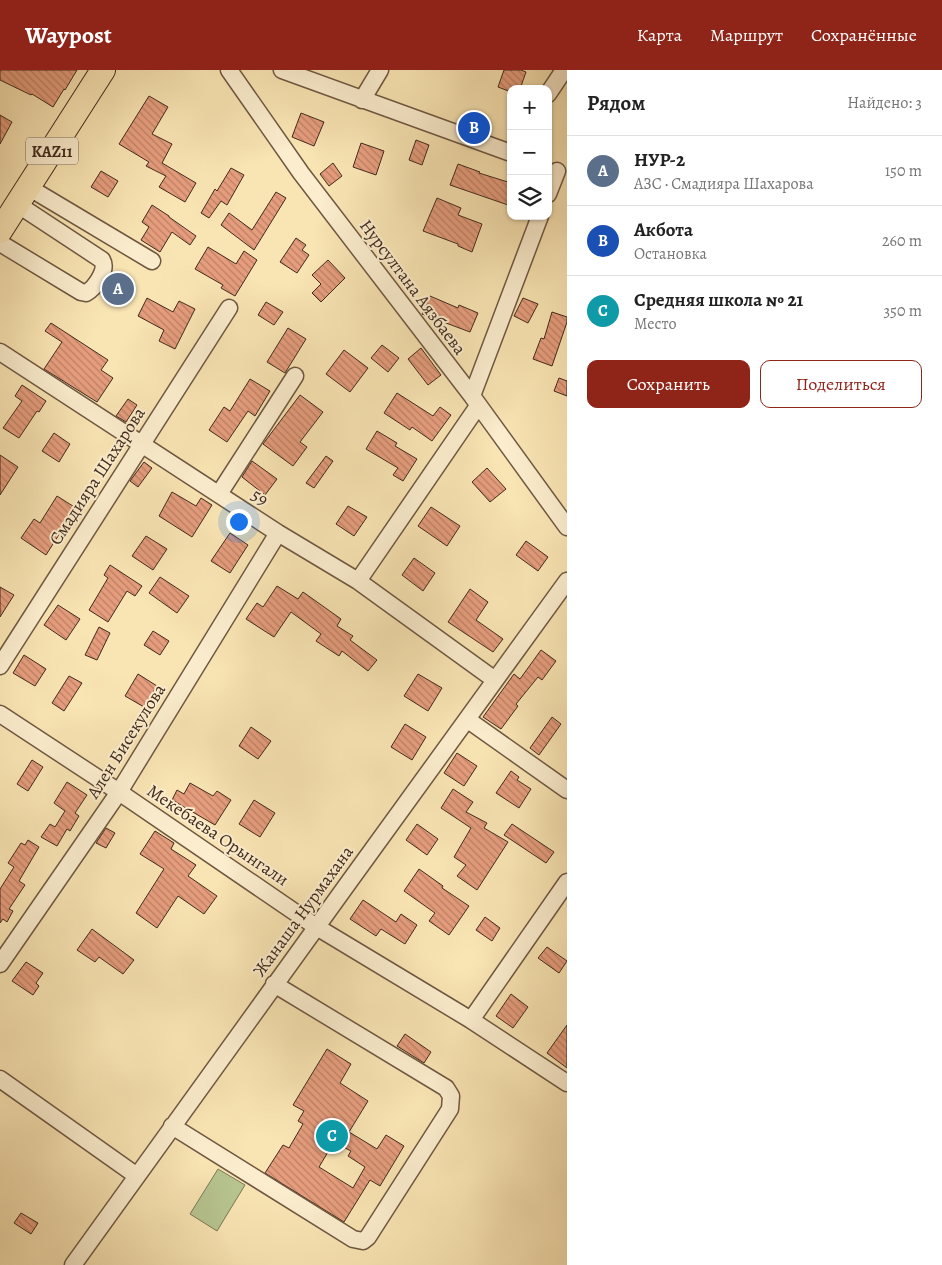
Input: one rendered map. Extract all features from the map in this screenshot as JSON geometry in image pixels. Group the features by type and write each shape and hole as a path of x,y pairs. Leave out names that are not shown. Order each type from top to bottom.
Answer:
{"highway":[{"name":"KAZ11","path":"0,232 103,70"}],"street":[{"name":"Нурсултана Аязбаева","path":"229,70 301,173 475,401 567,527"},
{"path":"282,70 507,152"},
{"path":"362,100 380,70"},
{"path":"552,88 564,70"},
{"path":"552,184 557,171"},
{"path":"0,243 81,292 86,293 90,291 104,270 105,264 102,260 23,196"},
{"path":"23,196 152,261"},
{"path":"358,581 475,401 539,220"},
{"name":"Смадияра Шахарова","path":"0,666 230,308"},
{"name":"59","path":"0,352 278,533 358,581 496,680"},
{"path":"218,494 295,376"},
{"name":"Ален Бисекулова","path":"0,964 119,792 278,533"},
{"name":"Жанаша Нурмахана","path":"73,1265 315,926 468,720 567,581"},
{"name":"Мекебаева Орынгали","path":"0,714 119,792 315,926 471,1020 567,1083"},
{"path":"468,720 567,790"},
{"path":"471,1020 567,882"},
{"path":"172,1126 353,1239 362,1241 368,1238 450,1109 451,1096 446,1088 274,984"},
{"path":"0,1079 136,1176"}],"green space":[{"path":"218,1169 245,1185 217,1231 190,1214"}],"building":[{"path":"0,70 77,70 53,107 32,94 0,80"},
{"path":"504,70 521,70 526,72 521,85 507,85 507,90 498,87"},
{"path":"149,96 168,107 152,134 172,144 162,163 196,183 185,202 159,187 166,176 146,166 149,162 119,144"},
{"path":"301,113 324,122 314,146 292,137"},
{"path":"0,115 12,122 0,144"},
{"path":"416,140 429,145 422,165 409,160"},
{"path":"361,143 384,151 376,175 353,167"},
{"path":"333,163 342,176 329,186 320,174"},
{"path":"458,164 507,182 507,205 450,185"},
{"path":"231,168 244,175 227,205 221,201 209,218 201,213 215,189 217,191"},
{"path":"101,171 118,181 108,197 91,187"},
{"path":"276,192 286,198 254,250 221,225 229,213 252,230"},
{"path":"437,198 461,208 458,215 482,224 472,252 458,246 458,244 423,231"},
{"path":"152,205 196,236 190,245 172,232 160,252 141,240 149,227 142,222"},
{"path":"296,238 306,245 302,250 309,255 297,273 280,262"},
{"path":"208,247 236,264 244,251 257,260 235,296 221,288 223,285 195,269"},
{"path":"328,260 345,278 321,302 312,293 321,284 312,275"},
{"path":"119,280 127,286 118,300 111,294"},
{"path":"430,296 458,308 459,305 478,313 470,332 422,314"},
{"path":"147,298 173,312 179,301 195,309 175,349 159,341 164,330 138,316"},
{"path":"523,298 538,304 528,323 514,316"},
{"path":"266,302 283,312 274,325 258,315"},
{"path":"552,312 567,317 567,322 552,366 533,359 541,338 544,339"},
{"path":"51,323 108,360 101,370 113,378 97,402 44,369 62,342 45,331"},
{"path":"288,328 306,339 285,373 267,362"},
{"path":"382,345 399,358 388,372 371,358"},
{"path":"421,348 441,375 428,385 408,359"},
{"path":"344,350 368,368 350,392 326,374"},
{"path":"559,378 567,381 567,396 554,391"},
{"path":"250,379 270,391 255,416 248,411 227,442 209,430 224,407 230,411"},
{"path":"22,385 46,401 19,438 3,428 22,401 15,396"},
{"path":"397,393 433,416 440,407 451,415 432,441 412,427 410,430 384,413"},
{"path":"300,395 323,412 300,442 307,447 293,466 263,444"},
{"path":"128,399 137,405 126,422 116,416"},
{"path":"377,431 397,443 395,446 417,459 403,481 393,475 398,468 366,449"},
{"path":"54,433 70,444 59,462 42,451"},
{"path":"0,455 18,467 0,495"},
{"path":"326,456 333,461 314,488 306,483"},
{"path":"252,461 277,479 265,495 242,477"},
{"path":"144,462 152,468 138,487 130,481"},
{"path":"487,468 506,489 490,502 472,482"},
{"path":"172,492 196,506 201,498 212,505 192,537 159,516"},
{"path":"57,496 76,508 46,555 21,538 34,519 40,523"},
{"path":"348,506 367,517 354,536 336,524"},
{"path":"431,507 460,526 447,546 418,526"},
{"path":"230,533 248,545 230,573 211,561"},
{"path":"146,536 167,549 153,570 132,556"},
{"path":"526,541 548,557 538,571 516,555"},
{"path":"414,558 435,573 423,591 402,575"},
{"path":"110,565 142,586 135,596 127,591 108,622 89,610 108,578 104,575"},
{"path":"160,577 189,596 177,613 149,593"},
{"path":"277,586 298,599 303,592 341,619 337,626 353,636 350,640 377,660 368,671 342,651 339,656 316,641 321,634 291,612 274,637 246,619 257,603 263,607"},
{"path":"0,587 14,595 0,617"},
{"path":"470,589 488,602 476,620 503,639 493,652 448,622"},
{"path":"58,605 80,619 66,640 44,625"},
{"path":"99,627 110,633 97,660 85,655"},
{"path":"153,631 169,641 160,655 144,645"},
{"path":"541,650 556,661 542,680 538,677 516,704 518,706 501,729 483,717 514,674 520,679"},
{"path":"24,655 46,669 35,686 13,673"},
{"path":"138,674 157,686 144,707 125,696"},
{"path":"418,674 442,688 428,711 404,696"},
{"path":"69,676 82,683 64,711 52,703"},
{"path":"552,717 561,724 539,755 530,748"},
{"path":"405,724 426,737 412,760 391,747"},
{"path":"251,727 271,741 258,759 239,746"},
{"path":"457,753 477,766 464,786 444,773"},
{"path":"32,760 43,767 28,791 17,784"},
{"path":"511,771 519,777 517,780 531,789 519,808 496,793"},
{"path":"67,782 87,795 75,813 79,816 70,831 67,829 57,846 41,837 50,824 55,827 65,811 54,803"},
{"path":"190,783 213,796 217,791 231,800 215,825 172,800 177,790 184,794"},
{"path":"453,789 473,802 466,812 487,823 484,828 508,842 477,890 457,876 466,865 454,857 471,828 441,808"},
{"path":"254,800 275,813 260,837 239,824"},
{"path":"417,824 438,839 427,855 406,840"},
{"path":"512,824 554,852 546,863 504,835"},
{"path":"106,828 115,833 106,848 96,843"},
{"path":"155,831 174,843 171,849 196,865 188,876 217,896 204,914 178,896 157,928 136,913 164,869 140,854"},
{"path":"28,840 39,847 19,881 25,885 9,909 13,911 7,922 3,919 0,923 0,889 14,867 8,863 21,843 25,845"},
{"path":"419,869 443,886 442,888 469,906 449,935 429,921 435,913 404,891"},
{"path":"363,900 396,922 401,914 417,925 405,944 381,929 376,936 350,919"},
{"path":"485,917 500,928 492,941 476,930"},
{"path":"92,929 134,960 123,974 99,957 95,962 77,950"},
{"path":"547,947 567,961 559,973 538,958"},
{"path":"26,962 43,973 36,983 39,986 33,995 12,981"},
{"path":"511,994 528,1007 513,1028 496,1016"},
{"path":"567,1025 567,1068 547,1053"},
{"path":"405,1034 431,1052 424,1063 397,1046"},
{"path":"327,1049 351,1064 340,1083 368,1101 349,1132 377,1149 386,1135 404,1146 380,1186 370,1180 344,1222 265,1173 283,1145 289,1148 303,1124 298,1121 304,1111 293,1105","holes":["334,1142 351,1151 348,1156 365,1167 353,1188 319,1167"]},
{"path":"21,1213 38,1223 31,1234 14,1223"}],"place":[{"name":"Акбота","path":"474,128"},
{"name":"НУР-2","path":"118,289"},
{"name":"Средняя школа № 21","path":"332,1136"}]}
